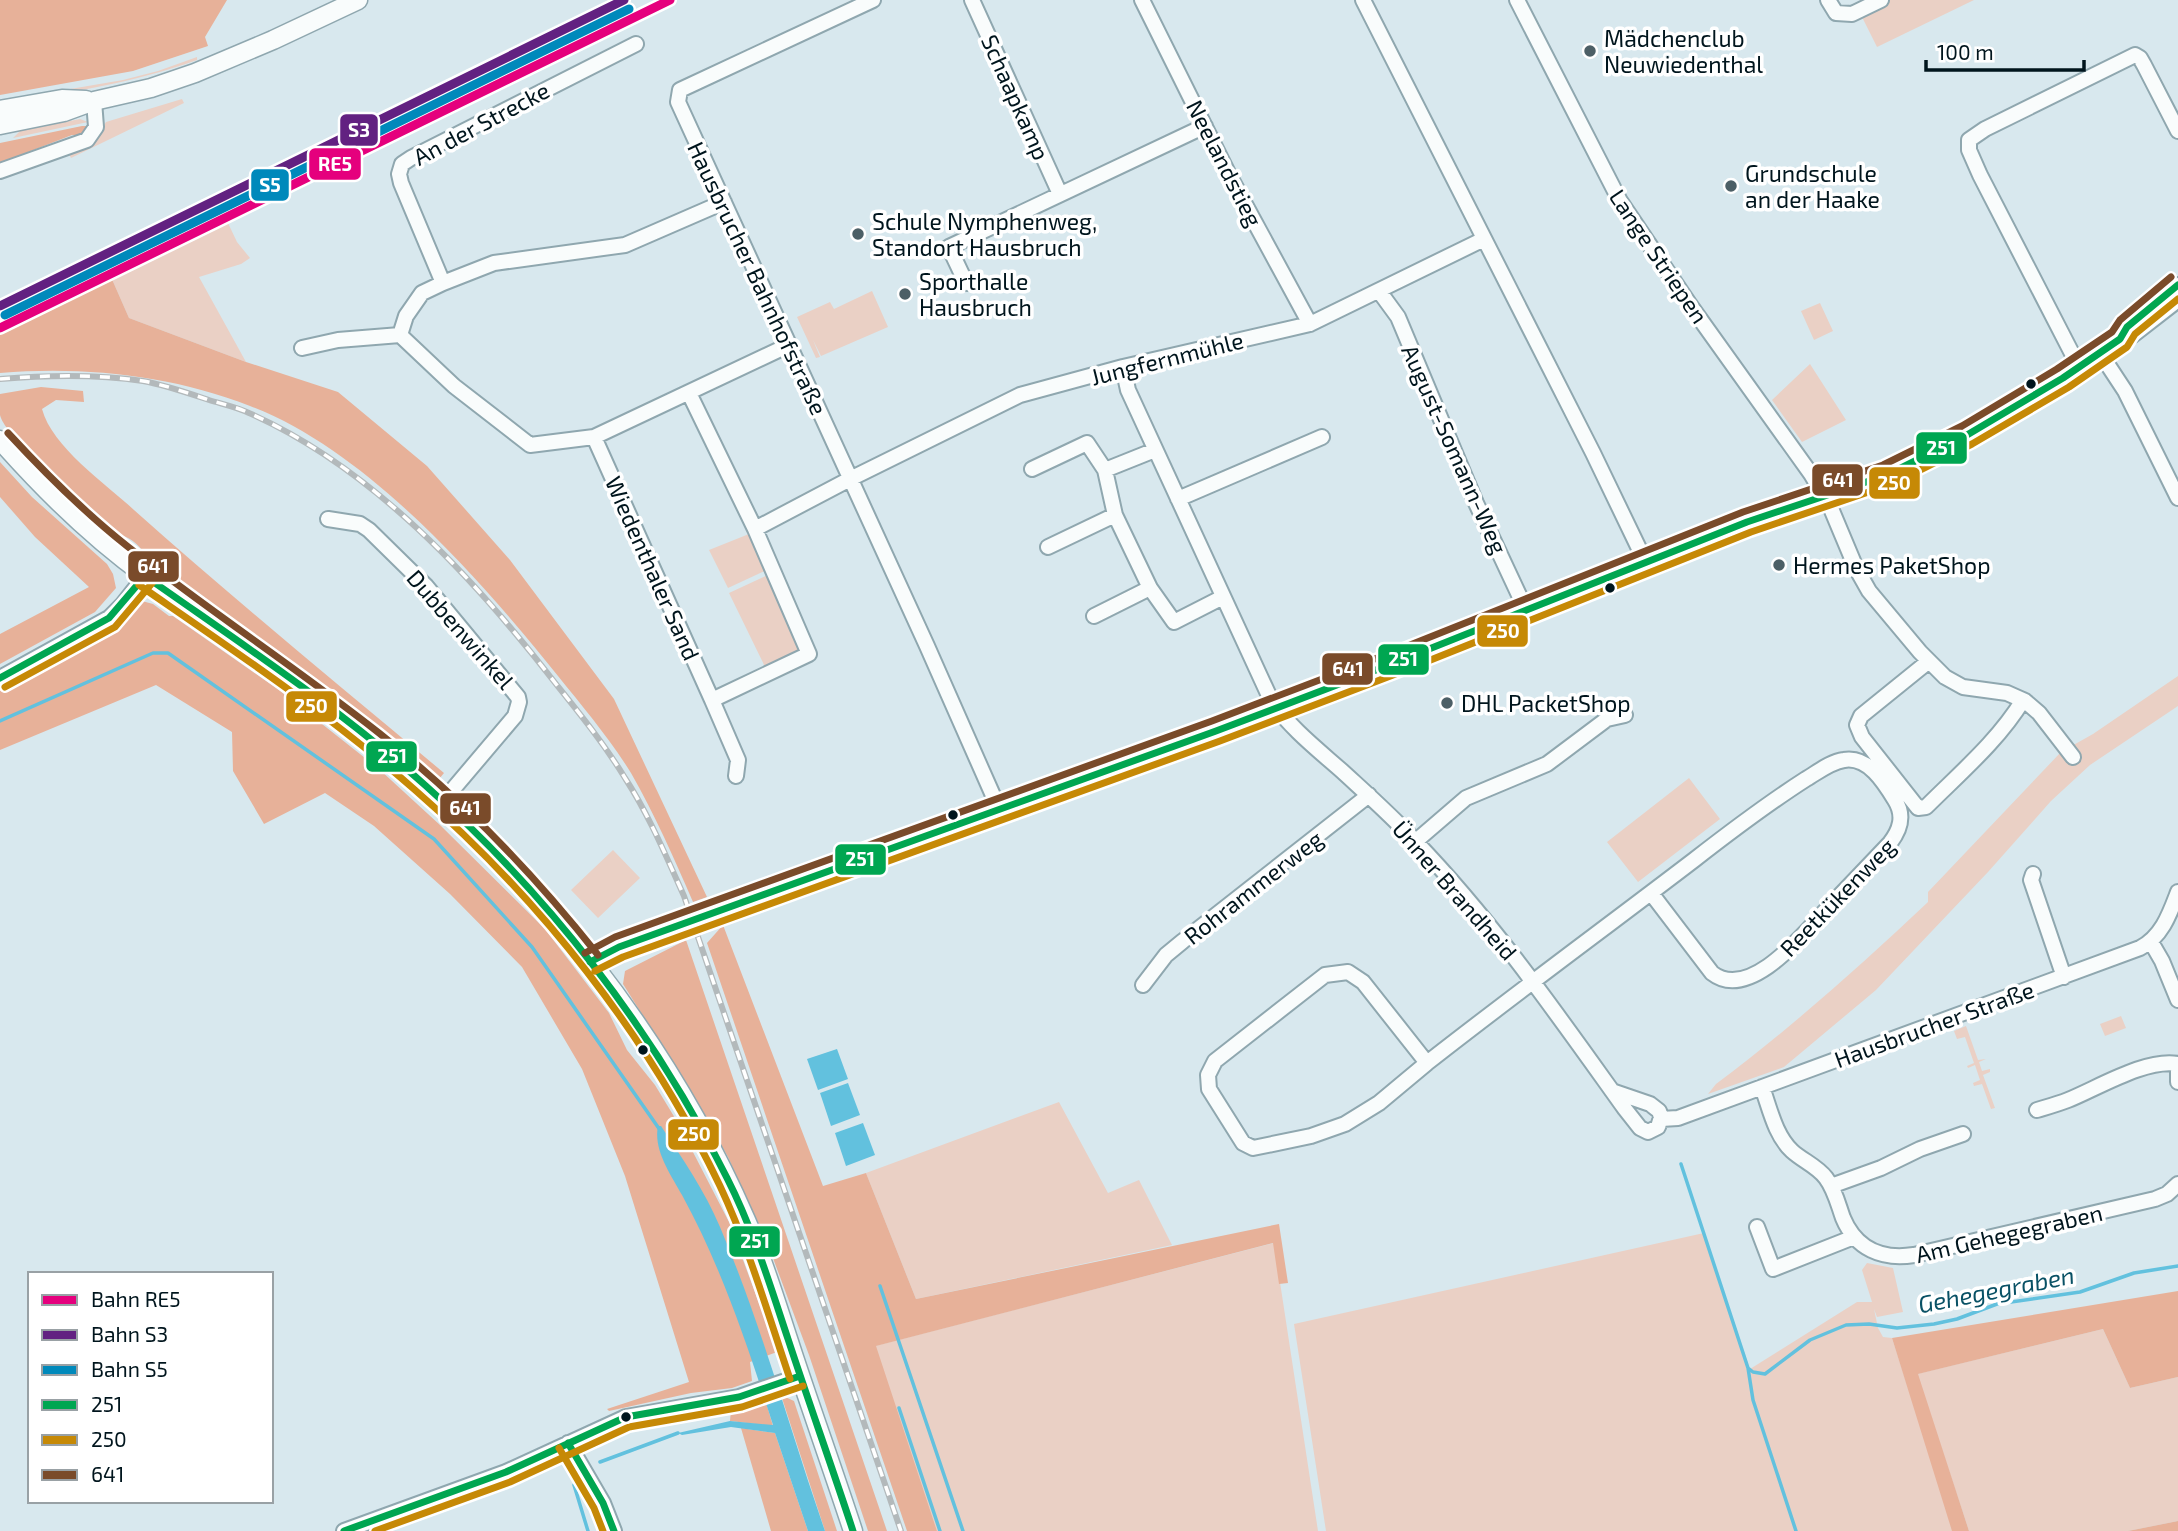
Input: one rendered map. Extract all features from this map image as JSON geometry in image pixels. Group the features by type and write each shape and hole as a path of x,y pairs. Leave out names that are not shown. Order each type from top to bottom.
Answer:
{"main road":[{"path":"0,125 64,112 195,73 358,0"},
{"path":"0,110 62,99 94,101"},
{"path":"0,440 52,497 145,576 337,714 443,801 531,890 590,962 685,1099 727,1179 752,1235 853,1531"}],"street":[{"name":"Hausbrucher Bahnhofstraße","path":"873,0 680,90 678,102 999,809"},
{"name":"Schaapkamp","path":"972,0 1060,194"},
{"name":"Neelandstieg","path":"1142,0 1228,173 1310,324"},
{"path":"1363,0 1645,561"},
{"name":"Lange Striepen","path":"1517,0 1625,210 1797,454 1824,497 1859,576 1887,614 1929,661 1954,682 1970,688 2007,693 2023,700"},
{"path":"1828,0 1836,13 1845,15 1881,0"},
{"name":"An der Strecke","path":"443,283 401,183 399,174 402,164 435,144 636,44"},
{"path":"2079,367 1980,175 1969,150 1969,140 1985,129 2135,55 2144,65 2178,131"},
{"path":"0,171 87,140 96,127 94,101"},
{"path":"966,283 949,247 1205,125"},
{"path":"400,335 406,316 422,293 443,283 494,263 625,245 724,202"},
{"name":"Jungfernmühle","path":"850,479 1020,395 1123,367 1310,324 1484,239"},
{"path":"2120,339 2127,327 2178,285"},
{"name":"August-Somann-Weg","path":"1379,291 1398,317 1471,491 1526,610"},
{"path":"590,962 619,947 1277,708 1747,522 1887,475 1936,452 2009,411 2120,339 2133,335 2178,300"},
{"path":"302,348 338,340 400,335 454,386 530,445 594,437 789,345"},
{"path":"2100,353 2125,391 2178,498"},
{"name":"Ünner Brandheid","path":"1123,367 1128,390 1155,450 1268,694 1277,708 1299,734 1369,795 1416,841 1485,919 1642,1130 1652,1132 1658,1128 1661,1119"},
{"path":"689,393 755,529 809,654 712,700"},
{"name":"Wiedenthaler Sand","path":"594,437 738,761 736,776"},
{"path":"1178,499 1322,437"},
{"path":"1032,469 1087,443 1105,470 1115,515 1150,588 1174,622 1223,597"},
{"path":"1105,470 1155,450"},
{"path":"755,529 850,479"},
{"path":"1048,547 1115,515"},
{"name":"Dubbenwinkel","path":"328,519 360,524 369,530 426,586 518,697 515,716 443,801"},
{"path":"0,678 109,618 145,576"},
{"path":"1094,616 1150,588"},
{"path":"1929,661 1861,716 1857,725 1863,737 1918,808 1926,807 1990,744 2013,717 2023,700 2039,713 2073,757"},
{"path":"1416,841 1466,799 1547,764 1607,719 1625,715"},
{"name":"Reetkükenweg","path":"1427,1063 1363,982 1348,972 1325,975 1215,1061 1208,1075 1209,1089 1243,1143 1253,1147 1311,1136 1345,1124 1379,1103 1532,981 1768,804 1841,760 1854,760 1869,767 1896,801 1901,812 1899,827 1890,844 1784,954 1763,970 1745,979 1730,980 1712,973 1651,893"},
{"name":"Rohrammerweg","path":"1143,985 1166,955 1369,795"},
{"path":"2033,874 2032,880 2064,977"},
{"path":"2178,892 2166,921 2151,942 2178,1000"},
{"name":"Hausbrucher Straße","path":"1661,1119 1678,1118 2064,977 2151,942"},
{"path":"2037,1110 2144,1069 2170,1063 2178,1065 2178,1082"},
{"path":"1757,1227 1773,1269 1854,1237 1844,1221 1831,1186 1820,1171 1782,1140 1762,1087"},
{"path":"1612,1091 1650,1104 1659,1111 1661,1119"},
{"path":"1831,1186 1963,1134"},
{"name":"Am Gehegegraben","path":"1854,1237 1864,1247 1878,1254 1895,1257 1914,1255 2155,1199 2172,1191 2178,1184"},
{"path":"344,1531 506,1472 626,1417 755,1392 800,1376"},
{"path":"568,1443 608,1514 614,1531"}],"shaded area":[{"path":"0,0 227,0 205,37 208,46 133,71 0,95"},
{"path":"1881,0 1974,0 1877,47 1861,15"},
{"path":"197,57 197,60 173,68 124,81 0,104 0,101 123,80"},
{"path":"182,99 184,103 71,158 69,154 94,142 106,122"},
{"path":"80,119 88,122 13,138 20,131"},
{"path":"89,126 82,135 72,135 0,163 0,143"},
{"path":"227,221 237,242 250,258 241,264 199,277 246,362 129,318 111,277"},
{"path":"111,277 129,318 246,362 338,392 427,466 510,560 614,699 707,897 693,902 631,773 596,723 527,639 458,560 379,485 337,453 294,426 250,406 189,387 95,372 0,373 0,331"},
{"path":"872,291 888,327 821,356 813,340 820,357 816,358 797,317 830,302 834,309"},
{"path":"1820,303 1833,331 1814,340 1801,311"},
{"path":"1810,364 1846,420 1802,442 1772,400"},
{"path":"41,387 83,391 84,402 56,400 42,409 48,423 68,451 210,577 444,773 439,779 363,717 198,598 146,556 136,543 122,536 54,478 18,442 0,415 0,394"},
{"path":"0,462 32,497 107,564 113,574 116,588 95,612 0,664 0,634 89,587 35,537 0,497"},
{"path":"754,532 769,569 728,588 709,550"},
{"path":"772,573 806,653 767,671 729,593"},
{"path":"142,601 173,616 279,690 379,769 545,929 609,1013 627,1050 655,1085 678,1123 729,1222 777,1352 750,1362 752,1381 732,1388 691,1393 609,1411 607,1409 689,1382 625,1176 582,1069 522,967 450,894 374,826 325,793 264,824 233,771 232,732 156,685 0,750 0,691 105,633"},
{"path":"2178,676 2178,706 2090,765 2051,801 1876,990 1784,1067 1708,1094 1716,1084 1825,996 1928,902 1928,892 2061,752 2093,734"},
{"path":"1689,778 1720,819 1638,882 1607,842"},
{"path":"613,850 640,878 598,918 571,890"},
{"path":"723,925 823,1186 866,1173 916,1299 1279,1224 1288,1283 1279,1284 1273,1243 876,1346 937,1531 907,1531 707,943"},
{"path":"686,940 887,1531 868,1531 809,1355 770,1250 728,1157 623,984 625,971"},
{"path":"2121,1016 2126,1028 2105,1036 2100,1024"},
{"path":"1966,1026 1978,1060 1986,1059 1979,1062 1982,1071 1990,1069 1990,1072 1983,1075 1995,1108 1991,1109 1982,1084 1974,1086 1973,1083 1980,1080 1975,1065 1968,1068 1967,1066 1974,1063 1965,1037 1957,1039 1954,1031"},
{"path":"1059,1102 1108,1193 1139,1180 1172,1245 916,1299 866,1173"},
{"path":"1704,1233 1750,1369 1857,1302 1872,1302 1862,1270 1867,1263 1893,1268 1903,1312 1877,1317 1874,1309 1878,1328 1883,1337 1892,1338 1954,1531 1326,1531 1294,1324"},
{"path":"1274,1243 1318,1531 937,1531 875,1346"},
{"path":"2178,1291 2178,1377 2130,1388 2103,1329 1918,1374 1969,1531 1952,1531 1892,1338"},
{"path":"2103,1329 2130,1388 2178,1377 2178,1521 2128,1531 1969,1531 1917,1374"},
{"path":"781,1395 794,1401 837,1531 825,1531"},
{"path":"765,1399 773,1426 730,1421 731,1409"},
{"path":"741,1428 775,1433 808,1531 771,1531"},
{"path":"2178,1521 2178,1531 2128,1531"}],"water":[{"path":"837,1049 848,1079 818,1090 807,1059"},
{"path":"848,1083 860,1115 831,1126 820,1093"},
{"path":"863,1123 875,1155 846,1166 835,1133"},
{"path":"658,1126 661,1126 693,1175 720,1227 762,1340 825,1531 808,1531 775,1433 731,1427 682,1435 678,1433 730,1421 773,1425 722,1279 660,1153"}],"waterway":[{"path":"0,721 153,653 168,653 434,839 532,947 660,1130"},
{"path":"1681,1164 1748,1368 1753,1400 1796,1531"},
{"name":"Gehegegraben","path":"1748,1368 1753,1372 1765,1374 1810,1340 1846,1325 1869,1324 1897,1328 1934,1324 1957,1319 1997,1304 2080,1292 2134,1273 2178,1266"},
{"path":"880,1286 963,1531"},
{"path":"899,1408 940,1531"},
{"path":"600,1462 678,1433"},
{"path":"574,1485 588,1531"}],"railway":[{"path":"0,379 72,376 143,381 240,409 294,436 379,495 456,566 524,644 583,718 634,792 684,896 901,1531"}],"rail line":[{"name":"S3","path":"0,306 624,0"},
{"name":"RE5","path":"0,328 670,0"},
{"name":"S5","path":"5,315 629,9"}],"transit line":[{"name":"641","path":"585,953 615,937 1212,721 1743,512 1883,465 1962,426 2057,369 2112,332 2120,320 2171,277"},
{"name":"251","path":"590,962 619,947 1216,731 1747,522 1887,475 1967,435 2063,378 2120,339 2127,327 2178,285"},
{"name":"250","path":"595,971 623,957 1220,741 1751,532 1892,484 1972,444 2069,387 2127,347 2135,334 2178,299"},
{"name":"641","path":"8,433 65,492 111,533 189,594 348,709 439,784 522,866 598,955"},
{"name":"251","path":"145,576 253,651 393,757 471,828 515,873 595,967 666,1069 698,1123 736,1197 768,1278 853,1531"},
{"name":"251","path":"0,678 109,618 145,576"},
{"name":"250","path":"5,687 115,627 153,582"},
{"name":"250","path":"139,585 280,683 382,762 461,832 547,923 625,1023 691,1130 720,1186 740,1233 790,1379"},
{"name":"251","path":"344,1531 506,1472 626,1417 739,1397 800,1376"},
{"name":"250","path":"375,1531 510,1482 629,1427 742,1407 803,1386"},
{"name":"251","path":"568,1443 603,1503 614,1531"},
{"name":"250","path":"559,1448 594,1508 603,1531"}],"place":[{"name":"Mädchenclub Neuwiedenthal","path":"1590,51"},
{"name":"Grundschule an der Haake","path":"1731,186"},
{"name":"Schule Nymphenweg, Standort Hausbruch","path":"858,234"},
{"name":"Sporthalle Hausbruch","path":"905,294"},
{"name":"Hermes PaketShop","path":"1779,565"},
{"name":"DHL PacketShop","path":"1447,703"}]}
